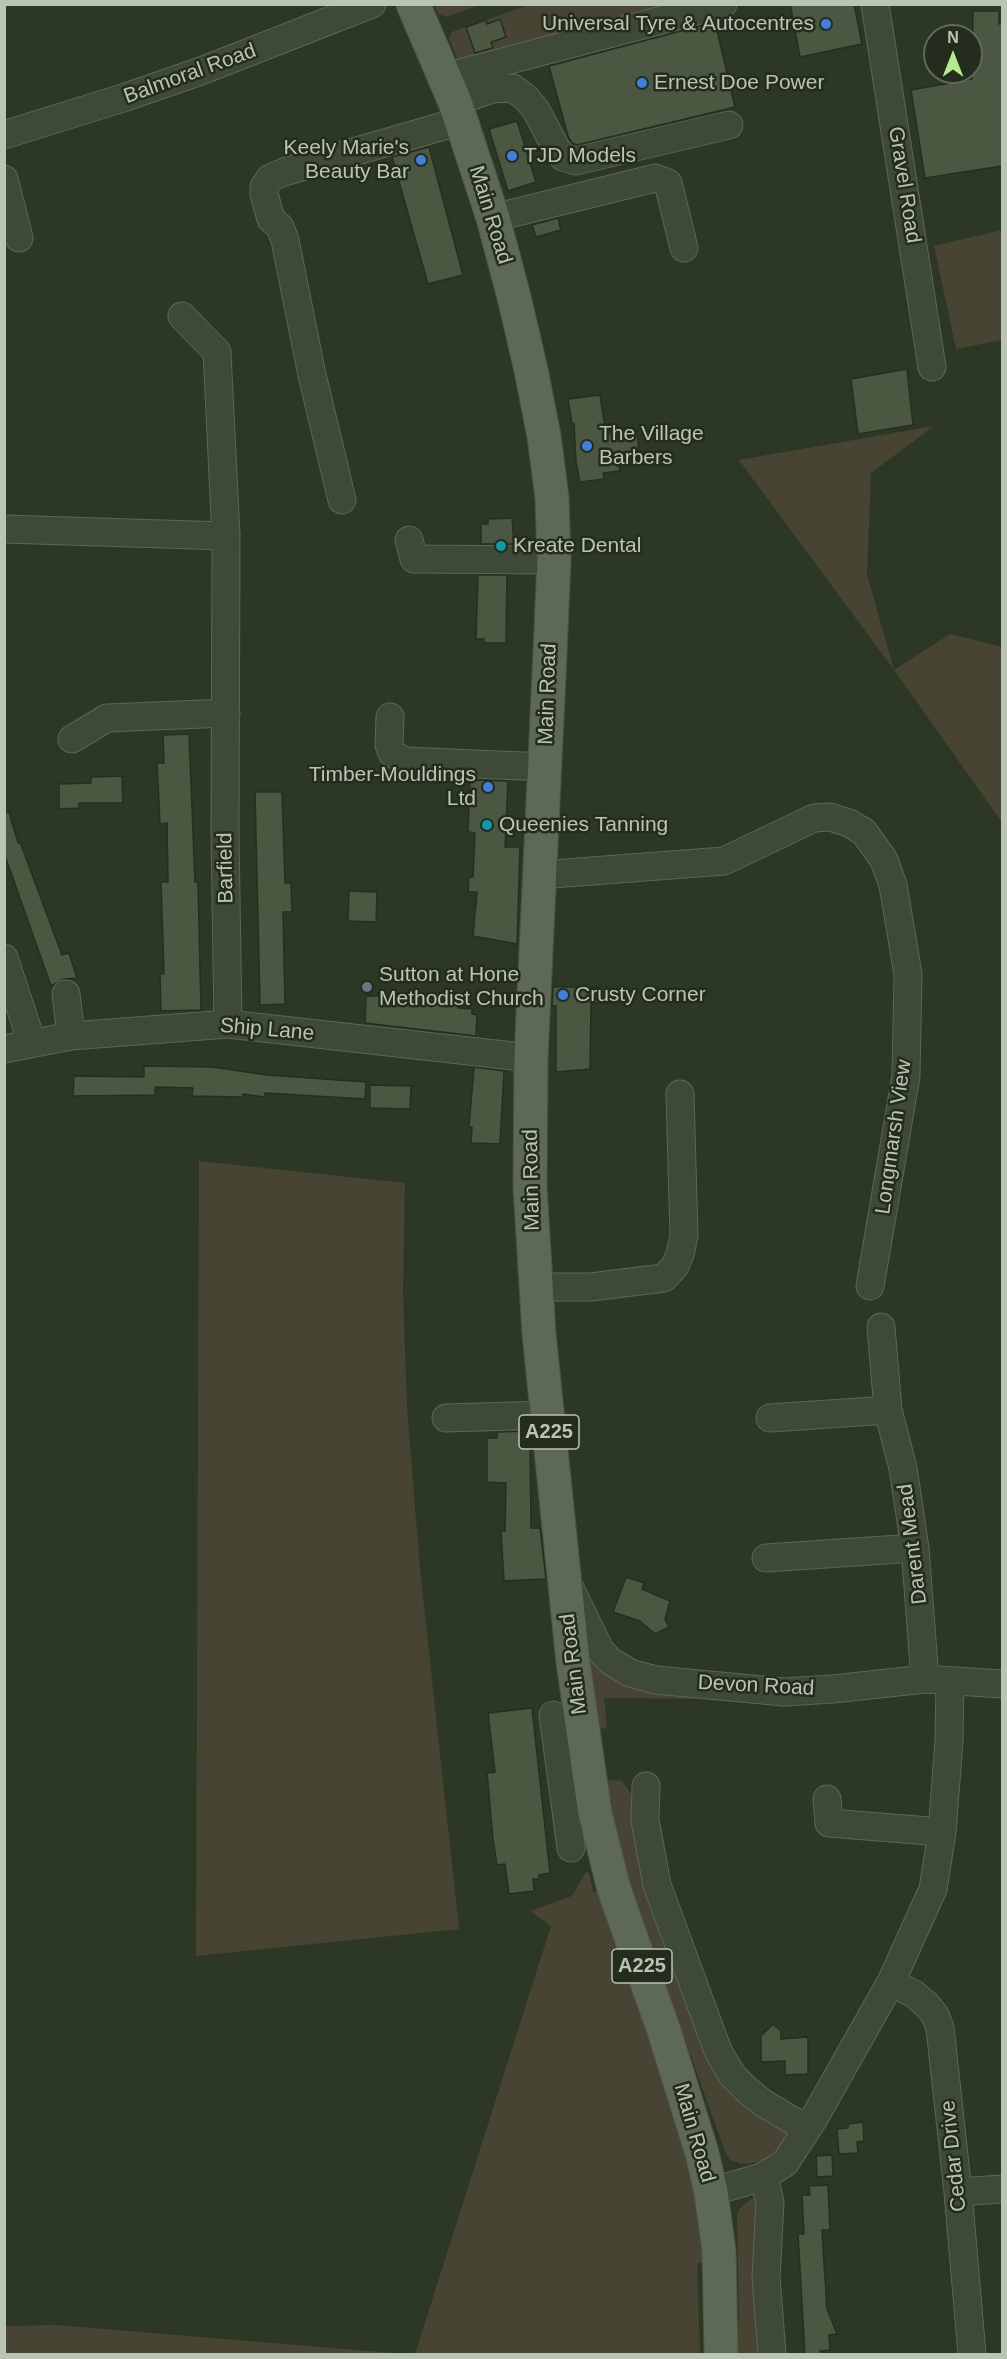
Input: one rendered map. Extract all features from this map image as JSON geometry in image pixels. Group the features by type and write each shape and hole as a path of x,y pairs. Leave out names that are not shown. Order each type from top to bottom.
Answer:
{"main road":[{"name":"Main Road","path":"413,4 454,100 493,218 514,297 544,436 552,498 554,560 531,1058 530,1186 535,1287 583,1739 581,1815 614,1889 664,2031 702,2153 711,2192 720,2251 721,2355"}],"street":[{"name":"Balmoral Road","path":"4,135 201,71 372,4"},
{"path":"342,500 312,375 285,240 280,227 271,219 264,194 264,187 270,178 454,100 723,4"},
{"name":"Gravel Road","path":"875,4 932,367"},
{"path":"454,100 492,89 513,88 536,110 563,157 576,161 729,125"},
{"path":"493,218 655,178 668,183 684,248"},
{"path":"4,179 19,238"},
{"name":"Barfield","path":"182,316 217,352 226,536 228,1024"},
{"path":"4,530 226,536"},
{"path":"409,540 414,559 554,560"},
{"path":"72,739 107,718 226,713"},
{"path":"390,717 389,745 392,753 404,761 546,767"},
{"name":"Longmarsh View","path":"539,875 724,861 814,818 830,817 849,823 864,832 884,860 893,885 908,974 906,1076 870,1286"},
{"path":"4,958 32,1043"},
{"path":"66,994 71,1036"},
{"name":"Ship Lane","path":"4,1050 71,1036 228,1024 531,1058"},
{"path":"535,1287 591,1287 664,1278 675,1266 684,1236 680,1094"},
{"name":"Darent Mead","path":"881,1327 888,1410 903,1467 920,1593 938,1680"},
{"path":"770,1418 888,1410"},
{"path":"446,1418 548,1415"},
{"path":"766,1558 915,1548"},
{"name":"Devon Road","path":"564,1577 600,1650 610,1661 630,1673 656,1680 784,1692 938,1680 1002,1684"},
{"path":"711,2192 762,2177 785,2163 807,2129 891,1982 933,1889 942,1832 949,1741 938,1680"},
{"path":"553,1715 581,1815 571,1848"},
{"path":"646,1786 645,1820 657,1885 718,2051 732,2075 747,2090 763,2103 807,2129"},
{"path":"827,1799 829,1822 942,1832"},
{"name":"Cedar Drive","path":"891,1982 927,2004 940,2028 958,2192 972,2355"},
{"path":"762,2177 770,2203 766,2277 772,2355"},
{"path":"958,2192 1002,2189"}],"shaded area":[{"path":"434,5 479,5 447,17 439,14"},
{"path":"523,5 674,5 459,63 449,38 452,32 523,7","holes":["500,20 491,42 493,48 476,54 467,27 486,21 487,24"]},
{"path":"1002,230 1002,340 956,349 934,246"},
{"path":"934,426 871,473 867,574 894,670 739,460"},
{"path":"950,634 1002,647 1002,822 894,670"},
{"path":"199,1161 405,1183 403,1293 407,1408 420,1569 459,1929 196,1956"},
{"path":"581,1627 592,1655 718,1699 604,1698 607,1728 595,1729"},
{"path":"608,1780 622,1781 634,1798 711,2047 789,2133 776,2152 761,2162 742,2164 730,2160 726,2154 631,1889 619,1848 607,1789"},
{"path":"586,1872 589,1873 593,1892 598,1891 639,1986 688,2154 705,2263 697,2263 700,2354 415,2354 551,1926 530,1911 572,1896"},
{"path":"757,2195 761,2346 756,2354 736,2354 739,2315 737,2213 743,2205"},
{"path":"56,2325 405,2354 5,2354 5,2326"}],"building":[{"name":"Universal Tyre & Autocentres","path":"790,4 854,4 862,44 800,57"},
{"path":"973,11 999,11 999,24 1002,24 1002,166 925,178 911,90 944,84 983,84 983,24 973,24"},
{"path":"500,19 506,37 491,42 493,48 475,53 466,27 486,20 487,24"},
{"name":"Ernest Doe Power","path":"715,22 735,107 577,145 572,143 568,136 549,66"},
{"name":"TJD Models","path":"517,121 536,182 508,191 489,129"},
{"path":"429,147 463,275 428,284 392,157"},
{"path":"558,218 561,230 536,237 532,225"},
{"path":"907,369 913,425 858,434 851,379"},
{"path":"600,395 606,434 637,430 639,454 618,457 620,471 603,473 604,479 580,482 576,463 574,424 572,424 568,399"},
{"path":"512,518 514,544 481,544 481,524 488,524 488,519"},
{"path":"478,575 507,575 506,643 484,643 484,639 476,639"},
{"path":"189,734 195,882 198,882 201,1010 161,1011 160,974 164,974 161,882 168,882 167,823 160,824 157,763 164,763 163,735"},
{"path":"122,776 123,803 79,803 79,808 59,809 59,784 91,783 91,777"},
{"path":"470,780 508,781 505,847 520,847 517,944 473,936 477,892 468,892 469,877 473,877 475,833 468,832"},
{"path":"255,792 282,792 285,883 291,883 292,912 283,912 285,1004 260,1005"},
{"path":"9,812 18,843 20,842 62,955 69,953 77,978 64,979 51,986 4,853 4,813"},
{"path":"349,891 377,892 376,922 348,921"},
{"path":"553,987 610,987 610,1003 591,1003 590,1069 556,1072 556,1006 552,1006"},
{"path":"378,993 400,994 399,1003 433,1005 433,999 458,1001 458,1008 472,1009 472,1014 477,1015 476,1036 365,1023 366,996 378,996"},
{"path":"144,1066 212,1067 267,1075 366,1082 365,1099 265,1093 264,1097 243,1094 243,1097 192,1096 193,1088 155,1087 155,1095 73,1096 74,1076 144,1077"},
{"path":"474,1067 504,1071 500,1144 471,1143 472,1127 469,1127"},
{"path":"370,1085 411,1086 410,1109 370,1108"},
{"path":"530,1431 531,1528 540,1528 546,1579 504,1581 501,1531 505,1531 506,1483 487,1482 487,1438 497,1438 497,1432"},
{"path":"626,1577 644,1583 642,1589 670,1601 665,1619 669,1627 655,1634 640,1621 613,1612"},
{"path":"532,1708 550,1873 539,1875 539,1879 533,1879 534,1891 509,1894 505,1864 497,1865 493,1839 487,1773 495,1772 488,1713"},
{"path":"773,2024 781,2031 781,2039 808,2037 808,2074 785,2075 785,2061 761,2062 761,2036"},
{"path":"863,2122 864,2141 857,2142 858,2153 839,2154 837,2129 848,2128 848,2124"},
{"path":"832,2155 833,2176 817,2177 816,2156"},
{"path":"828,2185 830,2230 822,2230 827,2309 837,2334 829,2335 830,2350 820,2351 821,2355 805,2355 798,2234 804,2234 802,2195 810,2195 809,2186"}],"place":[{"name":"Universal Tyre & Autocentres","path":"826,24"},
{"name":"Ernest Doe Power","path":"642,83"},
{"name":"TJD Models","path":"512,156"},
{"name":"Keely Marie's Beauty Bar","path":"421,160"},
{"name":"The Village Barbers","path":"587,446"},
{"name":"Kreate Dental","path":"501,546"},
{"name":"Timber-Mouldings Ltd","path":"488,787"},
{"name":"Queenies Tanning","path":"487,825"},
{"name":"Sutton at Hone Methodist Church","path":"367,987"},
{"name":"Crusty Corner","path":"563,995"}]}
